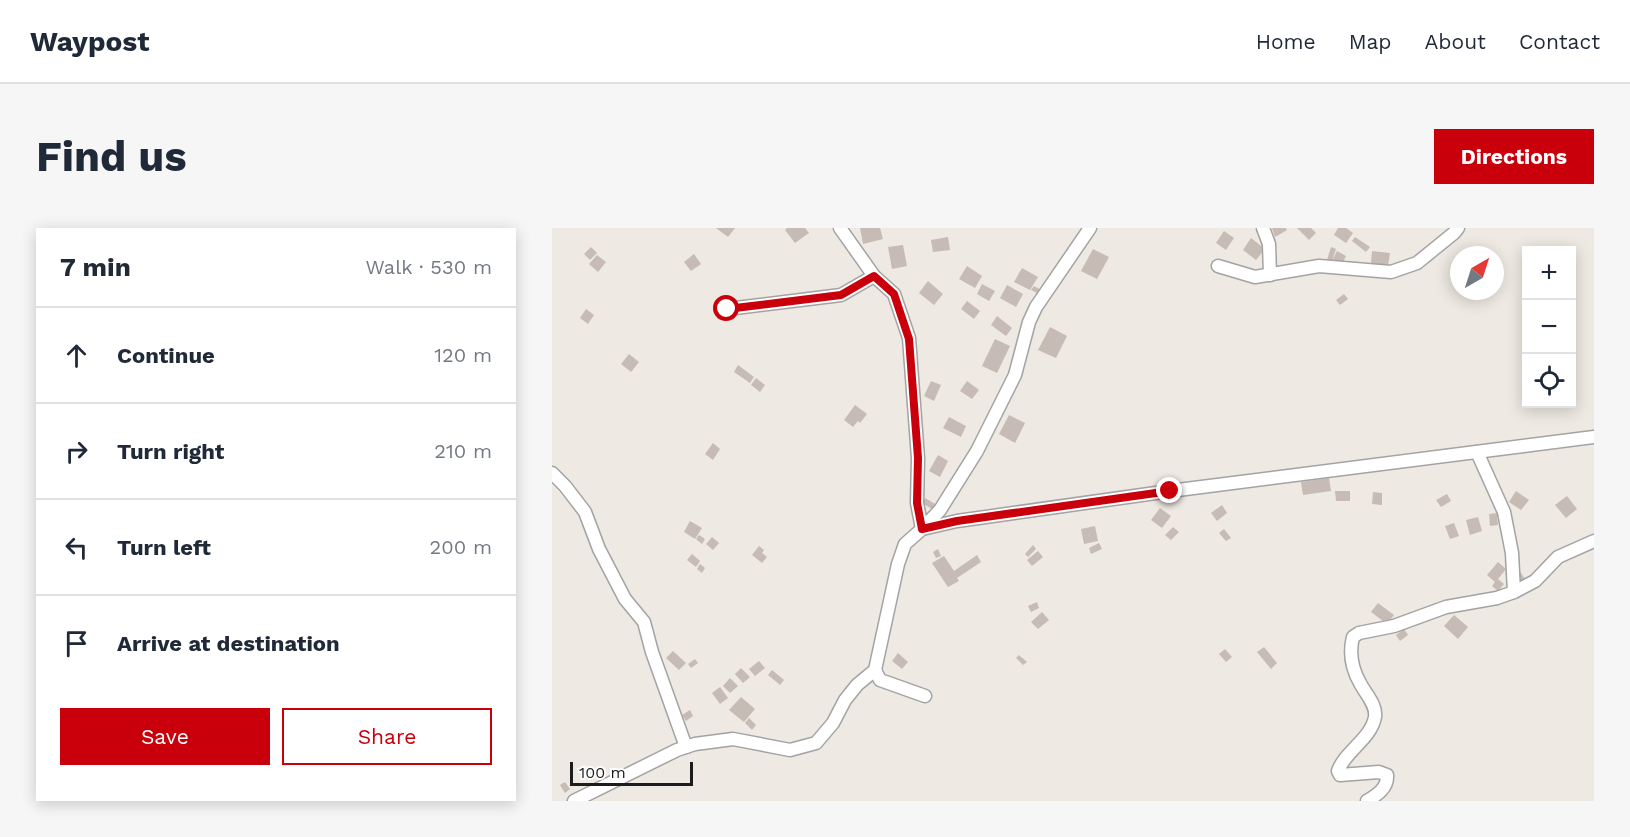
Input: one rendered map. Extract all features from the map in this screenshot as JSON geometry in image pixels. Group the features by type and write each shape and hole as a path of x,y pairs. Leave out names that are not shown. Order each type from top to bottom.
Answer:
{"street":[{"path":"840,228 874,276 894,294 909,339 918,458 917,503 922,529"},
{"path":"574,801 695,744 733,739 790,750 816,743 833,723 845,700 857,685 875,670 898,564 905,544 940,510 977,451 1014,375 1029,322 1036,307 1090,228"},
{"path":"1263,228 1269,244 1270,275"},
{"path":"1218,266 1255,277 1319,266 1391,272 1417,263 1454,234 1458,228"},
{"path":"727,309 841,295 874,276"},
{"path":"922,529 957,521 1170,491 1594,436"},
{"path":"1477,452 1504,512 1512,553 1514,592"},
{"path":"552,472 566,486 585,512 599,549 625,599 644,622 686,747"},
{"path":"1367,801 1377,795 1386,785 1387,775 1379,772 1340,775 1338,771 1341,761 1371,728 1376,715 1352,664 1350,648 1353,638 1359,633 1394,626 1446,607 1497,598 1514,592 1535,581 1558,557 1594,541"},
{"path":"875,670 880,680 925,696"}],"building":[{"path":"716,228 735,228 728,237"},
{"path":"805,228 809,233 795,243 785,230"},
{"path":"860,228 880,228 883,239 863,244"},
{"path":"1272,228 1286,228 1287,230 1275,237"},
{"path":"1297,228 1311,228 1316,233 1309,240"},
{"path":"1338,228 1346,228 1353,233 1346,243 1334,235"},
{"path":"1224,231 1234,238 1226,250 1216,243"},
{"path":"948,237 950,250 933,252 931,240"},
{"path":"1355,237 1370,247 1366,252 1352,241"},
{"path":"1251,238 1265,249 1256,260 1243,250"},
{"path":"903,245 907,266 892,269 888,247"},
{"path":"591,247 597,253 590,260 584,254"},
{"path":"1331,247 1336,249 1332,261 1327,260"},
{"path":"1093,249 1109,257 1097,279 1081,271"},
{"path":"1337,251 1346,256 1341,266 1332,261"},
{"path":"1372,251 1390,253 1388,266 1371,264"},
{"path":"694,254 701,264 691,271 684,262"},
{"path":"597,255 606,262 598,272 589,264"},
{"path":"967,266 982,276 975,288 959,279"},
{"path":"1022,268 1038,277 1030,290 1014,282"},
{"path":"928,281 943,294 934,305 919,293"},
{"path":"982,284 995,291 989,301 977,294"},
{"path":"1007,285 1023,294 1016,307 1000,298"},
{"path":"1034,286 1041,290 1039,294 1031,290"},
{"path":"1344,294 1348,299 1340,305 1336,300"},
{"path":"967,301 980,311 974,319 961,309"},
{"path":"586,309 594,315 588,324 580,318"},
{"path":"997,316 1012,328 1006,336 991,325"},
{"path":"1050,327 1067,336 1056,358 1038,350"},
{"path":"995,339 1010,346 997,373 982,366"},
{"path":"629,354 639,362 631,372 621,364"},
{"path":"738,365 754,377 750,383 734,372"},
{"path":"756,378 765,385 760,392 751,385"},
{"path":"931,381 941,385 934,401 924,396"},
{"path":"967,381 979,390 972,399 960,391"},
{"path":"855,405 867,414 860,423 858,421 853,427 844,420"},
{"path":"1009,415 1025,423 1015,443 999,434"},
{"path":"949,417 966,426 961,437 943,428"},
{"path":"713,443 720,449 713,460 705,454"},
{"path":"938,455 948,461 940,477 929,471"},
{"path":"1329,478 1331,491 1303,495 1301,482"},
{"path":"1335,491 1350,491 1350,501 1336,501"},
{"path":"1516,491 1529,500 1521,510 1509,502"},
{"path":"1373,492 1382,493 1382,505 1372,504"},
{"path":"1447,494 1451,501 1441,507 1436,500"},
{"path":"1567,496 1577,509 1566,518 1555,505"},
{"path":"925,498 935,504 932,509 922,503"},
{"path":"1222,505 1227,513 1217,521 1211,513"},
{"path":"1160,508 1171,516 1162,528 1151,520"},
{"path":"1497,513 1498,525 1490,526 1489,514"},
{"path":"1478,517 1482,531 1470,535 1466,520"},
{"path":"690,521 702,528 695,539 684,532"},
{"path":"1454,523 1459,536 1450,539 1445,526"},
{"path":"1095,526 1098,541 1084,544 1081,529"},
{"path":"1173,527 1179,532 1171,540 1165,535"},
{"path":"1224,529 1231,538 1226,541 1219,533"},
{"path":"699,535 705,539 702,544 696,539"},
{"path":"712,537 719,543 713,550 706,544"},
{"path":"1099,543 1102,549 1091,554 1089,548"},
{"path":"1033,545 1036,549 1028,557 1025,554"},
{"path":"759,546 767,557 762,563 752,555"},
{"path":"938,549 941,556 936,558 933,552"},
{"path":"1038,551 1043,557 1032,566 1027,560"},
{"path":"692,554 700,561 696,567 687,560"},
{"path":"977,555 981,562 957,578 959,581 948,587 932,563 944,556 954,571"},
{"path":"1498,562 1506,569 1498,579 1504,584 1498,591 1492,586 1495,582 1487,575"},
{"path":"700,564 705,568 702,573 697,569"},
{"path":"1519,570 1525,579 1520,582 1514,573"},
{"path":"1037,602 1039,608 1031,612 1028,606"},
{"path":"1378,603 1394,615 1387,624 1371,612"},
{"path":"1042,612 1049,620 1038,629 1031,622"},
{"path":"1454,615 1468,627 1458,639 1444,626"},
{"path":"1404,629 1408,635 1400,641 1396,635"},
{"path":"1264,647 1277,663 1271,669 1257,652"},
{"path":"1225,649 1232,657 1226,662 1219,654"},
{"path":"673,651 686,663 679,670 666,658"},
{"path":"898,653 908,662 902,669 892,661"},
{"path":"1019,655 1027,662 1023,665 1016,658"},
{"path":"695,659 698,663 691,668 688,664"},
{"path":"759,661 765,668 755,676 749,669"},
{"path":"741,668 750,677 743,683 735,674"},
{"path":"772,670 784,680 780,685 768,675"},
{"path":"730,678 738,686 730,693 723,686"},
{"path":"720,687 728,698 720,704 712,693"},
{"path":"741,697 755,709 744,722 729,710"},
{"path":"690,710 693,716 686,721 682,715"},
{"path":"749,718 756,725 752,730 745,723"},
{"path":"565,782 570,789 565,793 560,785"}],"route":[{"path":"727,309 841,295 874,276 894,294 909,339 918,458 917,503 922,529 957,521 1170,491"}]}
